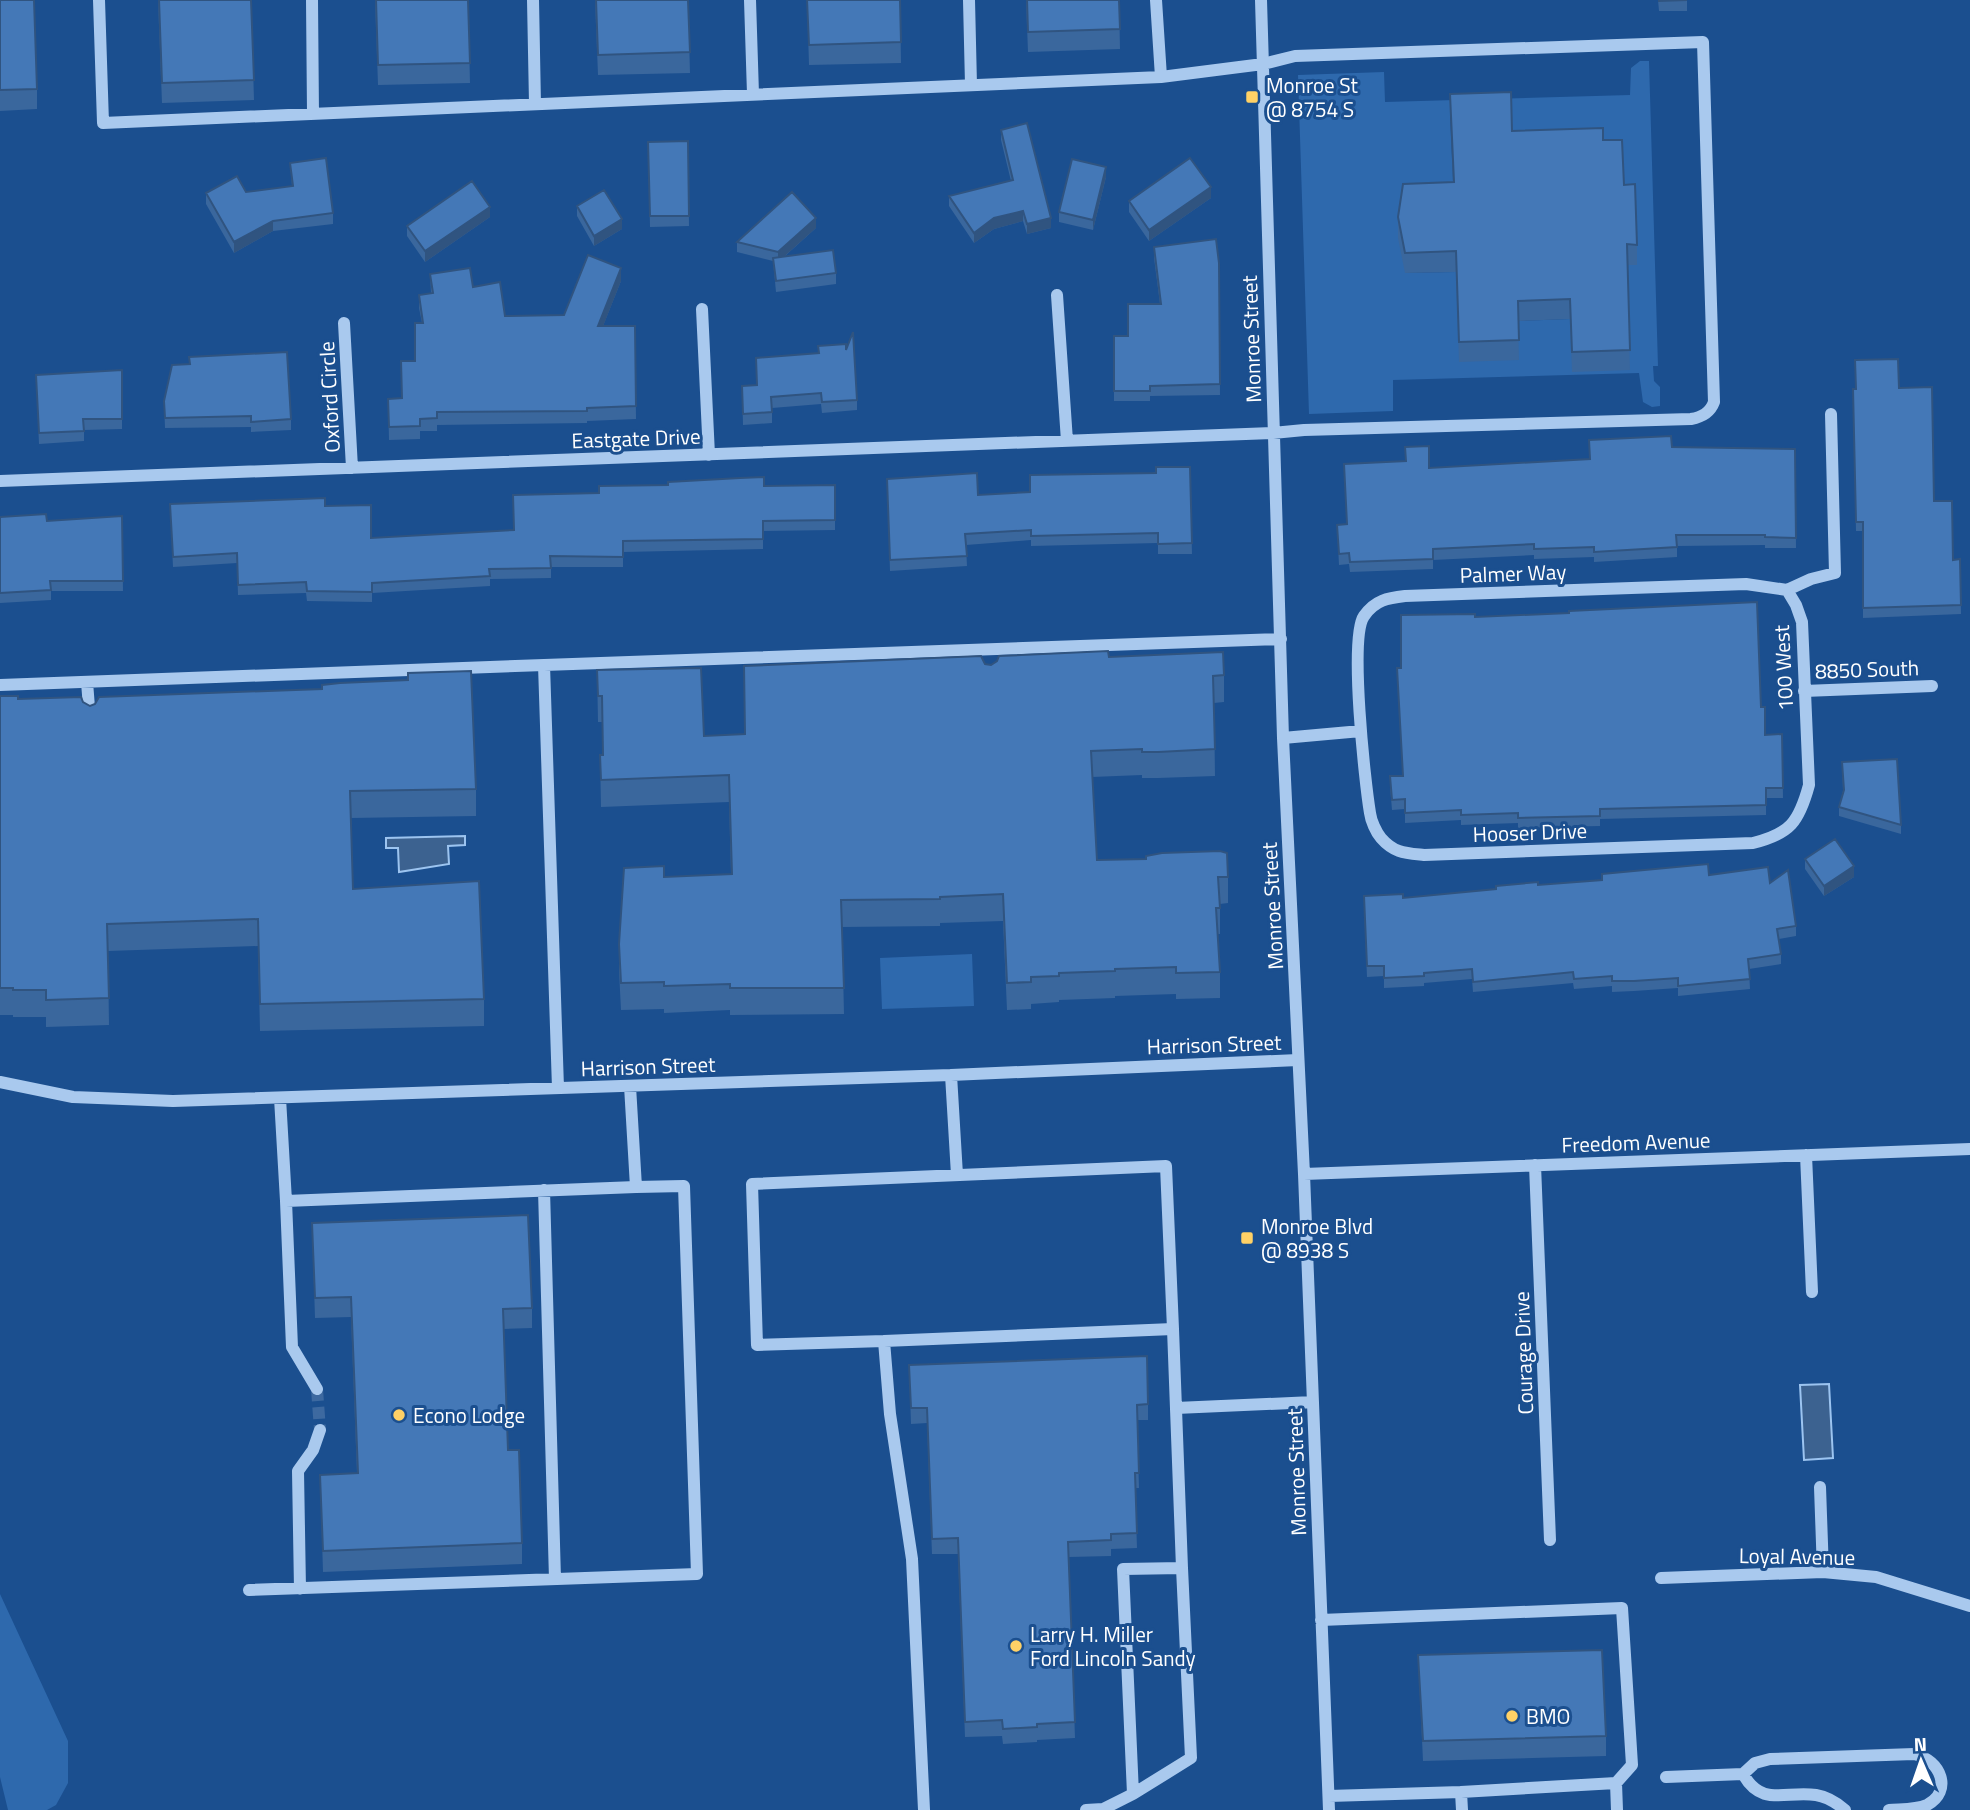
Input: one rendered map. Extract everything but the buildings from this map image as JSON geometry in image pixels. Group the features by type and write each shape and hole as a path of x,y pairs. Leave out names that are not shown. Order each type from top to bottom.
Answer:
{"street":[{"path":"99,0 103,123 1161,77 1263,64"},
{"path":"312,0 313,114"},
{"path":"533,0 535,104"},
{"path":"750,0 753,94"},
{"path":"969,0 971,85"},
{"path":"1156,0 1161,77"},
{"name":"Monroe Street","path":"1261,0 1283,738 1304,1174 1329,1810"},
{"name":"Eastgate Drive","path":"0,481 1304,430 1690,419 1705,415 1711,409 1714,402 1703,42 1295,56 1263,64"},
{"path":"1057,295 1067,441"},
{"path":"702,309 709,455"},
{"name":"Oxford Circle","path":"344,323 352,468"},
{"path":"1787,590 1811,579 1835,573 1831,414"},
{"name":"Palmer Way","path":"1361,731 1357,642 1362,617 1380,600 1405,596 1746,584 1787,590"},
{"name":"100 West","path":"1787,590 1802,622 1809,785 1803,807 1791,827"},
{"path":"0,685 544,665 989,654 1281,639"},
{"path":"544,665 558,1088"},
{"path":"87,682 90,724"},
{"name":"8850 South","path":"1804,691 1932,686"},
{"path":"1283,738 1361,731"},
{"name":"Hooser Drive","path":"1361,731 1370,816 1380,836 1397,851 1424,855 1753,843 1773,838 1791,827"},
{"name":"Harrison Street","path":"0,1082 73,1097 173,1101 1298,1060"},
{"path":"951,1074 957,1174"},
{"path":"630,1086 636,1187"},
{"path":"280,1098 292,1347 317,1389"},
{"name":"Freedom Avenue","path":"1304,1174 1970,1149"},
{"path":"1806,1155 1812,1292"},
{"name":"Courage Drive","path":"1535,1165 1550,1540"},
{"path":"1086,1810 1102,1809 1133,1794 1191,1758 1182,1568 1173,1329 1166,1166 752,1184 757,1345 1173,1329"},
{"path":"249,1590 697,1574 684,1186 286,1200"},
{"path":"544,1191 555,1579"},
{"path":"884,1341 890,1414 912,1559 924,1810"},
{"path":"1176,1408 1312,1402"},
{"path":"300,1588 298,1471 313,1450 320,1430"},
{"path":"1820,1487 1823,1572"},
{"path":"1133,1794 1123,1569 1182,1568"},
{"name":"Loyal Avenue","path":"1661,1578 1823,1572 1877,1577 1970,1606"},
{"path":"1321,1620 1622,1608 1632,1765 1616,1783 1617,1810"},
{"path":"1666,1777 1743,1774 1755,1763 1770,1759 1914,1754 1933,1762 1939,1770 1941,1780 1934,1800 1925,1806 1889,1810"},
{"path":"1743,1774 1749,1785 1760,1793 1774,1796 1816,1795 1835,1801 1845,1810"},
{"path":"1329,1796 1616,1783"},
{"path":"1461,1792 1462,1810"}],"shaded area":[{"path":"1640,61 1649,61 1658,366 1653,366 1654,381 1660,387 1660,406 1652,407 1643,402 1639,373 1393,380 1393,411 1309,414 1298,75 1384,72 1385,102 1630,95 1631,68","holes":["1450,114 1512,151 1637,264 1627,265 1570,319 1518,321 1456,272 1405,273 1454,202"]},
{"path":"465,836 465,845 448,846 449,864 399,872 398,848 386,848 386,838"},
{"path":"972,954 974,1006 882,1009 880,958"},
{"path":"1829,1384 1833,1458 1804,1460 1800,1385"},
{"path":"0,1594 68,1741 68,1783 56,1805 47,1810 8,1810 0,1777"}],"tunnel":[{"path":"317,1389 320,1430"}],"place":[{"name":"Monroe St @ 8754 S","path":"1252,97"},
{"name":"Monroe Blvd @ 8938 S","path":"1247,1238"},
{"name":"Econo Lodge","path":"399,1415"},
{"name":"Larry H. Miller Ford Lincoln Sandy","path":"1016,1646"},
{"name":"BMO","path":"1512,1716"}]}
